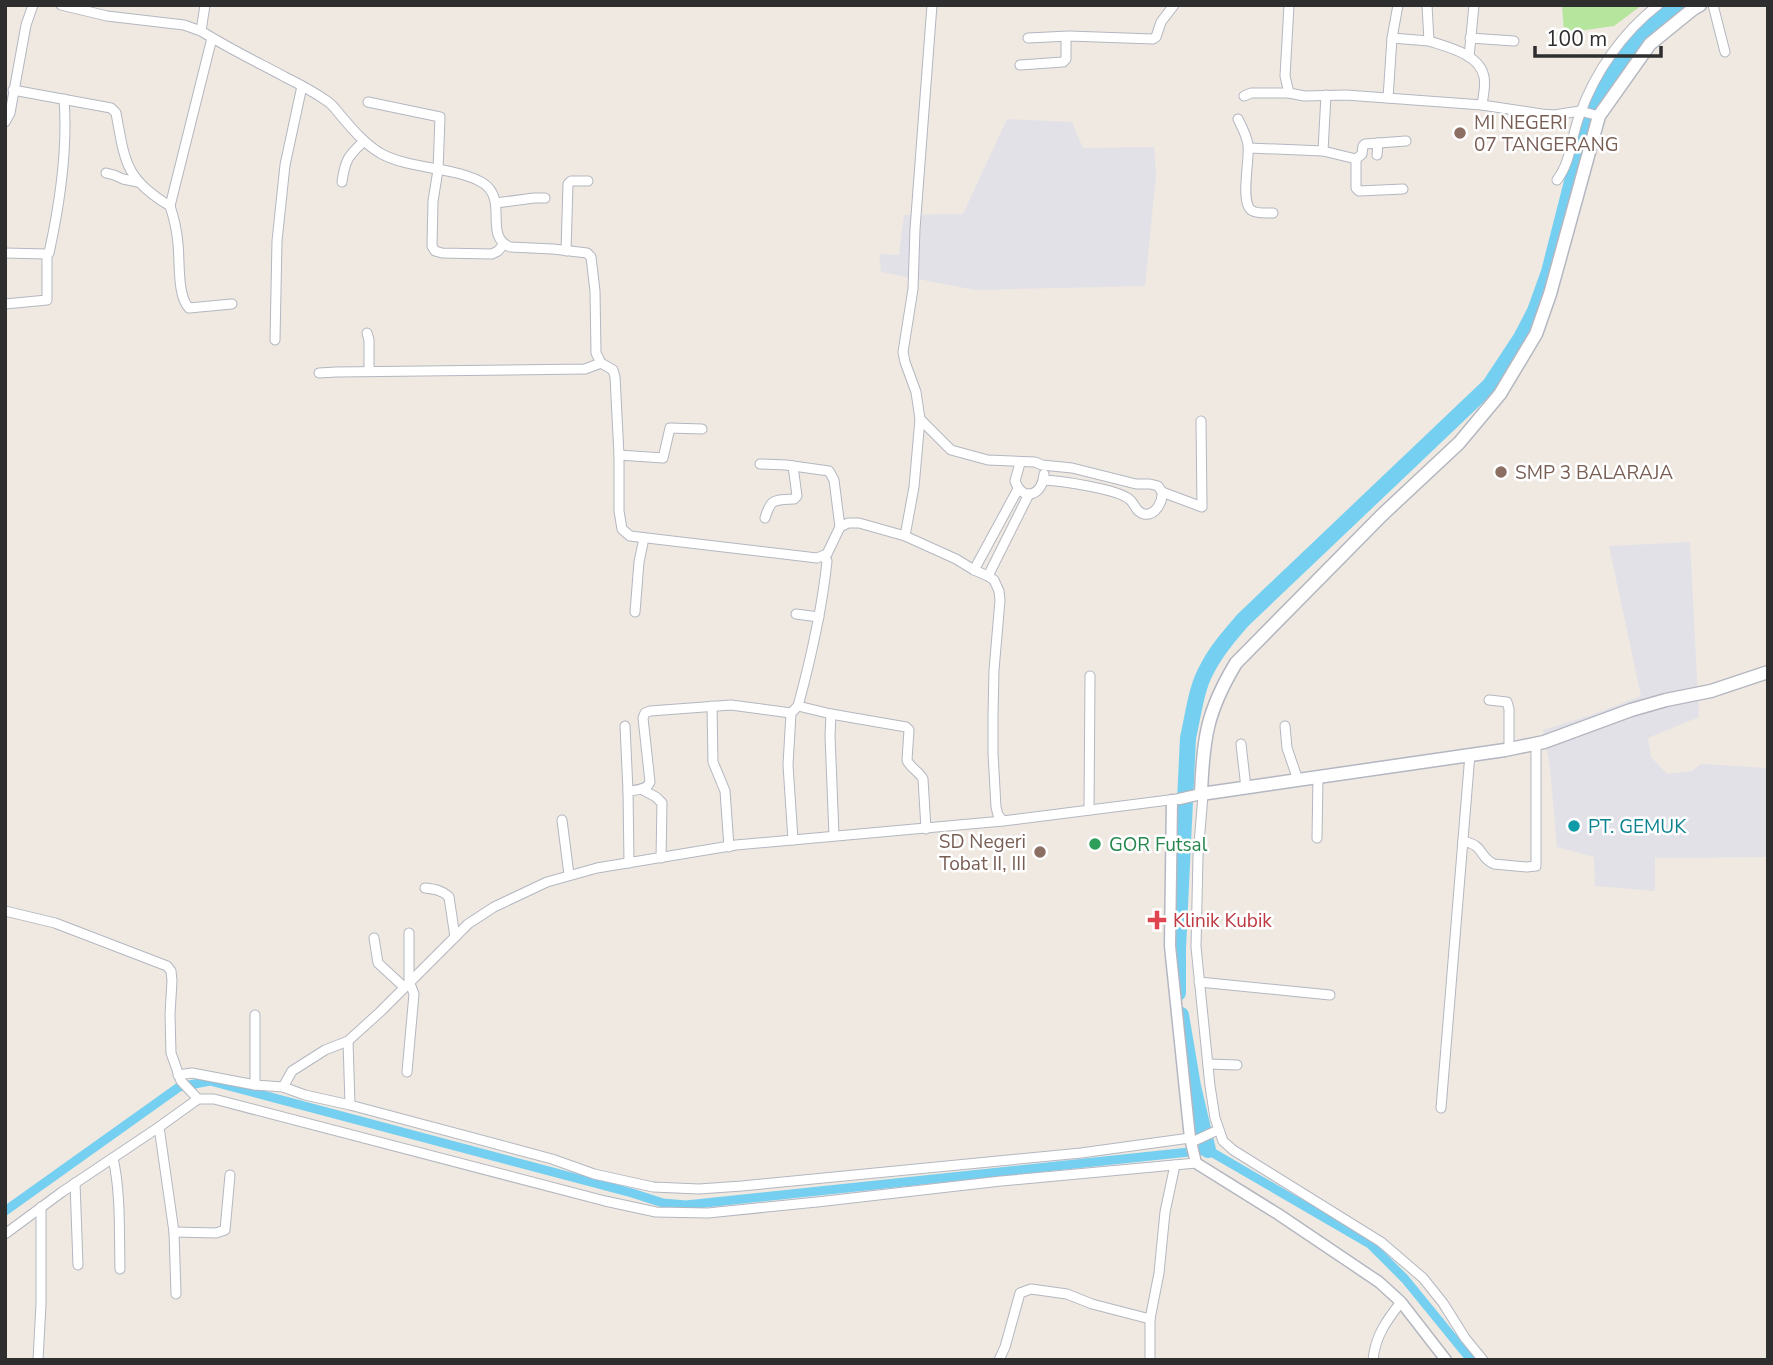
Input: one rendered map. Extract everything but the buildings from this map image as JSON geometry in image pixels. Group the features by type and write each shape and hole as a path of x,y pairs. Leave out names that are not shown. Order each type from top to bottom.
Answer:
{"main road":[{"path":"1700,5 1650,44 1598,116 1550,294 1536,334 1500,394 1459,443 1382,515 1236,663 1221,688 1207,727 1202,759 1201,794 1509,749 1577,730 1631,710 1711,691 1768,672"}],"street":[{"path":"5,122 10,113 26,25 33,5"},
{"path":"61,5 107,16 184,25 201,31 329,102 364,141 381,154 473,178 486,185 496,203 497,234 504,244 510,247 587,253 592,261 595,291 596,353 601,363 613,370 615,377 619,511 622,529 630,536 811,558 823,556 829,550 840,527 832,475 829,471 760,464"},
{"path":"201,31 205,5"},
{"path":"905,536 914,487 920,419 916,392 904,352 913,289 932,5"},
{"path":"1028,38 1153,39 1161,22 1174,5"},
{"path":"1289,5 1285,76 1289,93"},
{"path":"1388,98 1392,37 1398,5"},
{"path":"1427,5 1429,41"},
{"path":"1469,57 1474,5"},
{"path":"1557,180 1570,156 1575,127 1595,80 1620,43 1658,5"},
{"path":"1713,5 1725,52"},
{"path":"1020,65 1063,62 1066,59 1066,37"},
{"path":"1392,37 1429,41 1469,57 1481,68 1484,76 1482,106"},
{"path":"212,38 170,206 178,243 184,303 189,308 232,304"},
{"path":"1470,38 1514,41"},
{"path":"275,340 277,242 285,165 302,86"},
{"path":"13,90 114,110 129,170 150,193 170,206"},
{"path":"1244,96 1251,93 1289,93 1304,96 1346,94 1542,114 1582,112 1598,116"},
{"path":"1323,150 1326,95"},
{"path":"5,304 47,300 47,254 53,237 66,130 64,99"},
{"path":"368,102 440,116 438,170 433,201 432,246 435,251 492,254 504,244"},
{"path":"1238,119 1249,148 1246,198 1248,205 1254,212 1273,213"},
{"path":"342,182 349,154 364,141"},
{"path":"1356,159 1362,154 1364,145 1406,141"},
{"path":"1377,155 1378,143"},
{"path":"1249,148 1323,150 1356,159"},
{"path":"1356,159 1356,190 1403,189"},
{"path":"106,173 139,182"},
{"path":"566,251 568,184 569,181 588,181"},
{"path":"496,203 545,198"},
{"path":"5,253 47,254"},
{"path":"367,333 369,371"},
{"path":"319,373 585,369 601,363"},
{"path":"920,419 951,450 988,460 1020,463 1030,461 1042,466 1072,468 1136,484 1158,486 1163,496 1160,504 1149,514 1137,511 1131,500 1105,489 1044,480"},
{"path":"1162,492 1202,507 1200,421"},
{"path":"619,455 663,458 670,428 702,429"},
{"path":"1020,463 1015,481 1018,489 1025,494 1037,491 1044,480 1042,466"},
{"path":"765,518 769,504 775,500 794,499 797,496 793,466"},
{"path":"1131,500 1136,484"},
{"path":"974,570 1018,489"},
{"path":"988,576 1029,494"},
{"path":"840,527 848,523 859,523 905,536 994,580 1000,600 994,670 993,753 996,807 1003,821"},
{"path":"635,612 644,538"},
{"path":"793,840 788,765 791,713 799,706 819,617 827,561 823,556"},
{"path":"796,614 819,617"},
{"path":"1089,810 1090,676"},
{"path":"1489,700 1507,702 1509,749"},
{"path":"628,791 641,789 650,782 643,718 645,713 731,705 791,713"},
{"path":"712,706 713,762 725,791 729,847"},
{"path":"799,706 906,727 909,730 907,760 923,779 926,829"},
{"path":"831,714 834,835"},
{"path":"625,726 629,863"},
{"path":"1285,726 1287,748 1298,780"},
{"path":"1463,841 1474,844 1489,862 1494,864 1536,866 1536,743"},
{"path":"1241,744 1246,788"},
{"path":"1441,1108 1470,754"},
{"path":"1317,838 1318,777"},
{"path":"641,789 662,803 661,858"},
{"path":"283,1087 292,1071 325,1050 348,1041 468,924 494,907 547,881 597,868 729,847 1003,821 1201,794 1196,947 1215,1131 1233,1150 1381,1242 1423,1278 1483,1360"},
{"path":"1176,799 1170,946 1194,1161"},
{"path":"562,820 569,875"},
{"path":"425,888 445,893 449,897 455,937"},
{"path":"5,911 55,923 167,966 171,971 172,981 172,1053 180,1078 197,1097 214,1099 656,1212 721,1212 1194,1161 1279,1214 1379,1282 1401,1302 1446,1360"},
{"path":"406,984 409,933"},
{"path":"374,938 378,963 406,984 414,995 407,1072"},
{"path":"1199,982 1331,995"},
{"path":"255,1015 255,1085"},
{"path":"348,1041 350,1105"},
{"path":"1208,1064 1237,1065"},
{"path":"180,1078 192,1073 255,1085 283,1087 552,1159 594,1174 672,1189 742,1186 1081,1153 1192,1141 1215,1131"},
{"path":"5,1234 159,1127 197,1097"},
{"path":"159,1127 174,1232 176,1294"},
{"path":"113,1158 120,1269"},
{"path":"1150,1360 1150,1319 1159,1273 1165,1212 1175,1165"},
{"path":"174,1232 216,1233 225,1230 230,1175"},
{"path":"75,1183 78,1265"},
{"path":"38,1360 41,1207"},
{"path":"999,1360 1020,1293 1026,1290 1067,1294 1092,1304 1150,1319"},
{"path":"1373,1360 1379,1334 1401,1302"}],"shaded area":[{"path":"1007,119 1072,122 1083,148 1154,147 1156,175 1145,286 975,290 881,272 879,254 899,255 904,215 963,214"},
{"path":"1690,542 1699,717 1648,738 1651,757 1667,774 1692,771 1701,764 1768,768 1768,857 1655,858 1655,891 1595,886 1594,857 1557,847 1550,768 1543,730 1641,696 1609,546"}],"green space":[{"path":"1562,5 1642,5 1614,26 1564,33"}],"waterway":[{"path":"1178,993 1188,738 1197,694 1207,669 1243,620 1490,385 1535,311 1549,272 1579,154 1600,97 1612,74 1635,43 1676,5"},
{"path":"1181,1015 1193,1086 1208,1150"},
{"path":"5,1211 179,1087 210,1081 663,1203 686,1205 1208,1150 1370,1244 1405,1279 1471,1360"}],"place":[{"name":"MI NEGERI 07 TANGERANG","path":"1460,133"},
{"name":"SMP 3 BALARAJA","path":"1501,472"},
{"name":"PT. GEMUK","path":"1574,826"},
{"name":"GOR Futsal","path":"1095,844"},
{"name":"SD Negeri Tobat II, III","path":"1040,852"},
{"name":"Klinik Kubik","path":"1157,920"}]}
